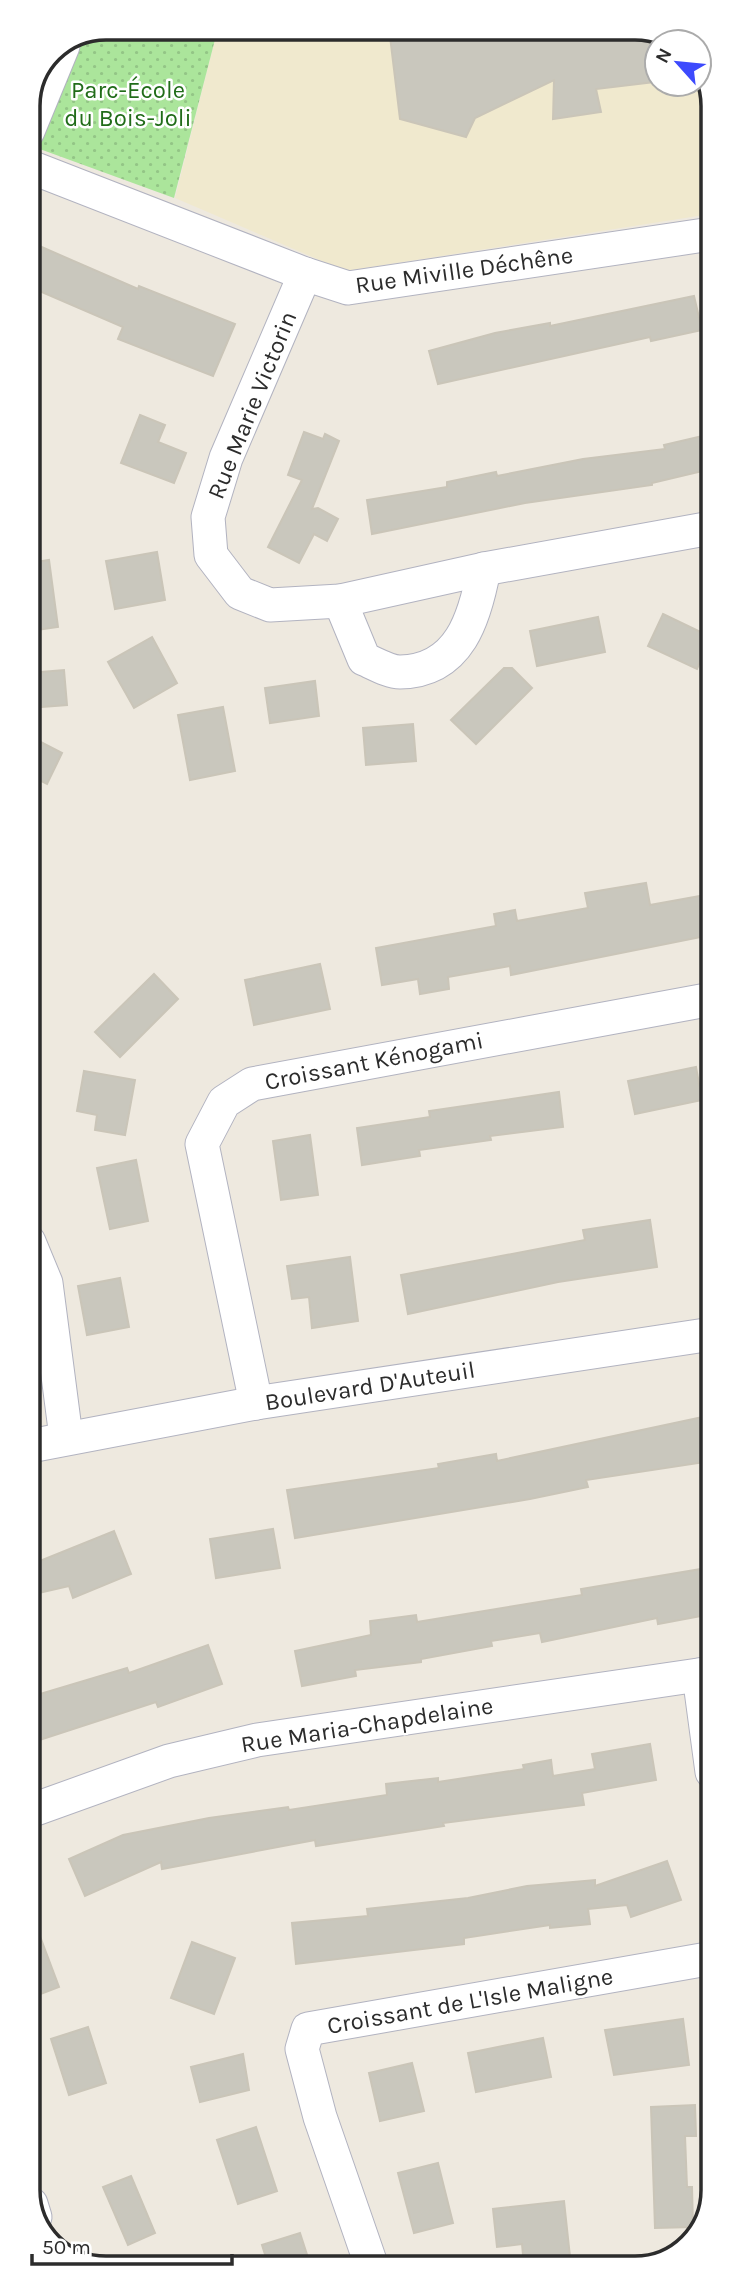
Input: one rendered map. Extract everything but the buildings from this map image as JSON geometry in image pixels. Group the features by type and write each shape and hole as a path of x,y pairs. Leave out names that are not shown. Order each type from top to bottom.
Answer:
{"street":[{"path":"41,99 55,66"},
{"name":"Rue Miville Déchêne","path":"40,171 305,274 348,288 701,235"},
{"name":"Rue Marie Victorin","path":"305,274 226,458 208,517 211,555 240,593 270,605 340,601 484,569 701,535"},
{"path":"340,601 364,659 398,672 423,667 453,652 476,610 484,569"},
{"name":"Croissant Kénogami","path":"256,1403 202,1144 224,1101 252,1084 701,1001"},
{"path":"40,1269 46,1283 66,1437"},
{"name":"Boulevard D'Auteuil","path":"40,1444 256,1403 701,1336"},
{"name":"Rue Maria-Chapdelaine","path":"40,1807 169,1761 257,1740 701,1675"},
{"name":"Croissant de L'Isle Maligne","path":"368,2256 320,2117 302,2049 308,2029 701,1960"}],"shaded area":[{"path":"215,40 639,40 643,41 643,98 700,98 701,216 345,271 175,198"}],"green space":[{"name":"Parc-École du Bois-Joli","path":"106,40 215,40 174,198 40,149 40,141 79,46"}]}
